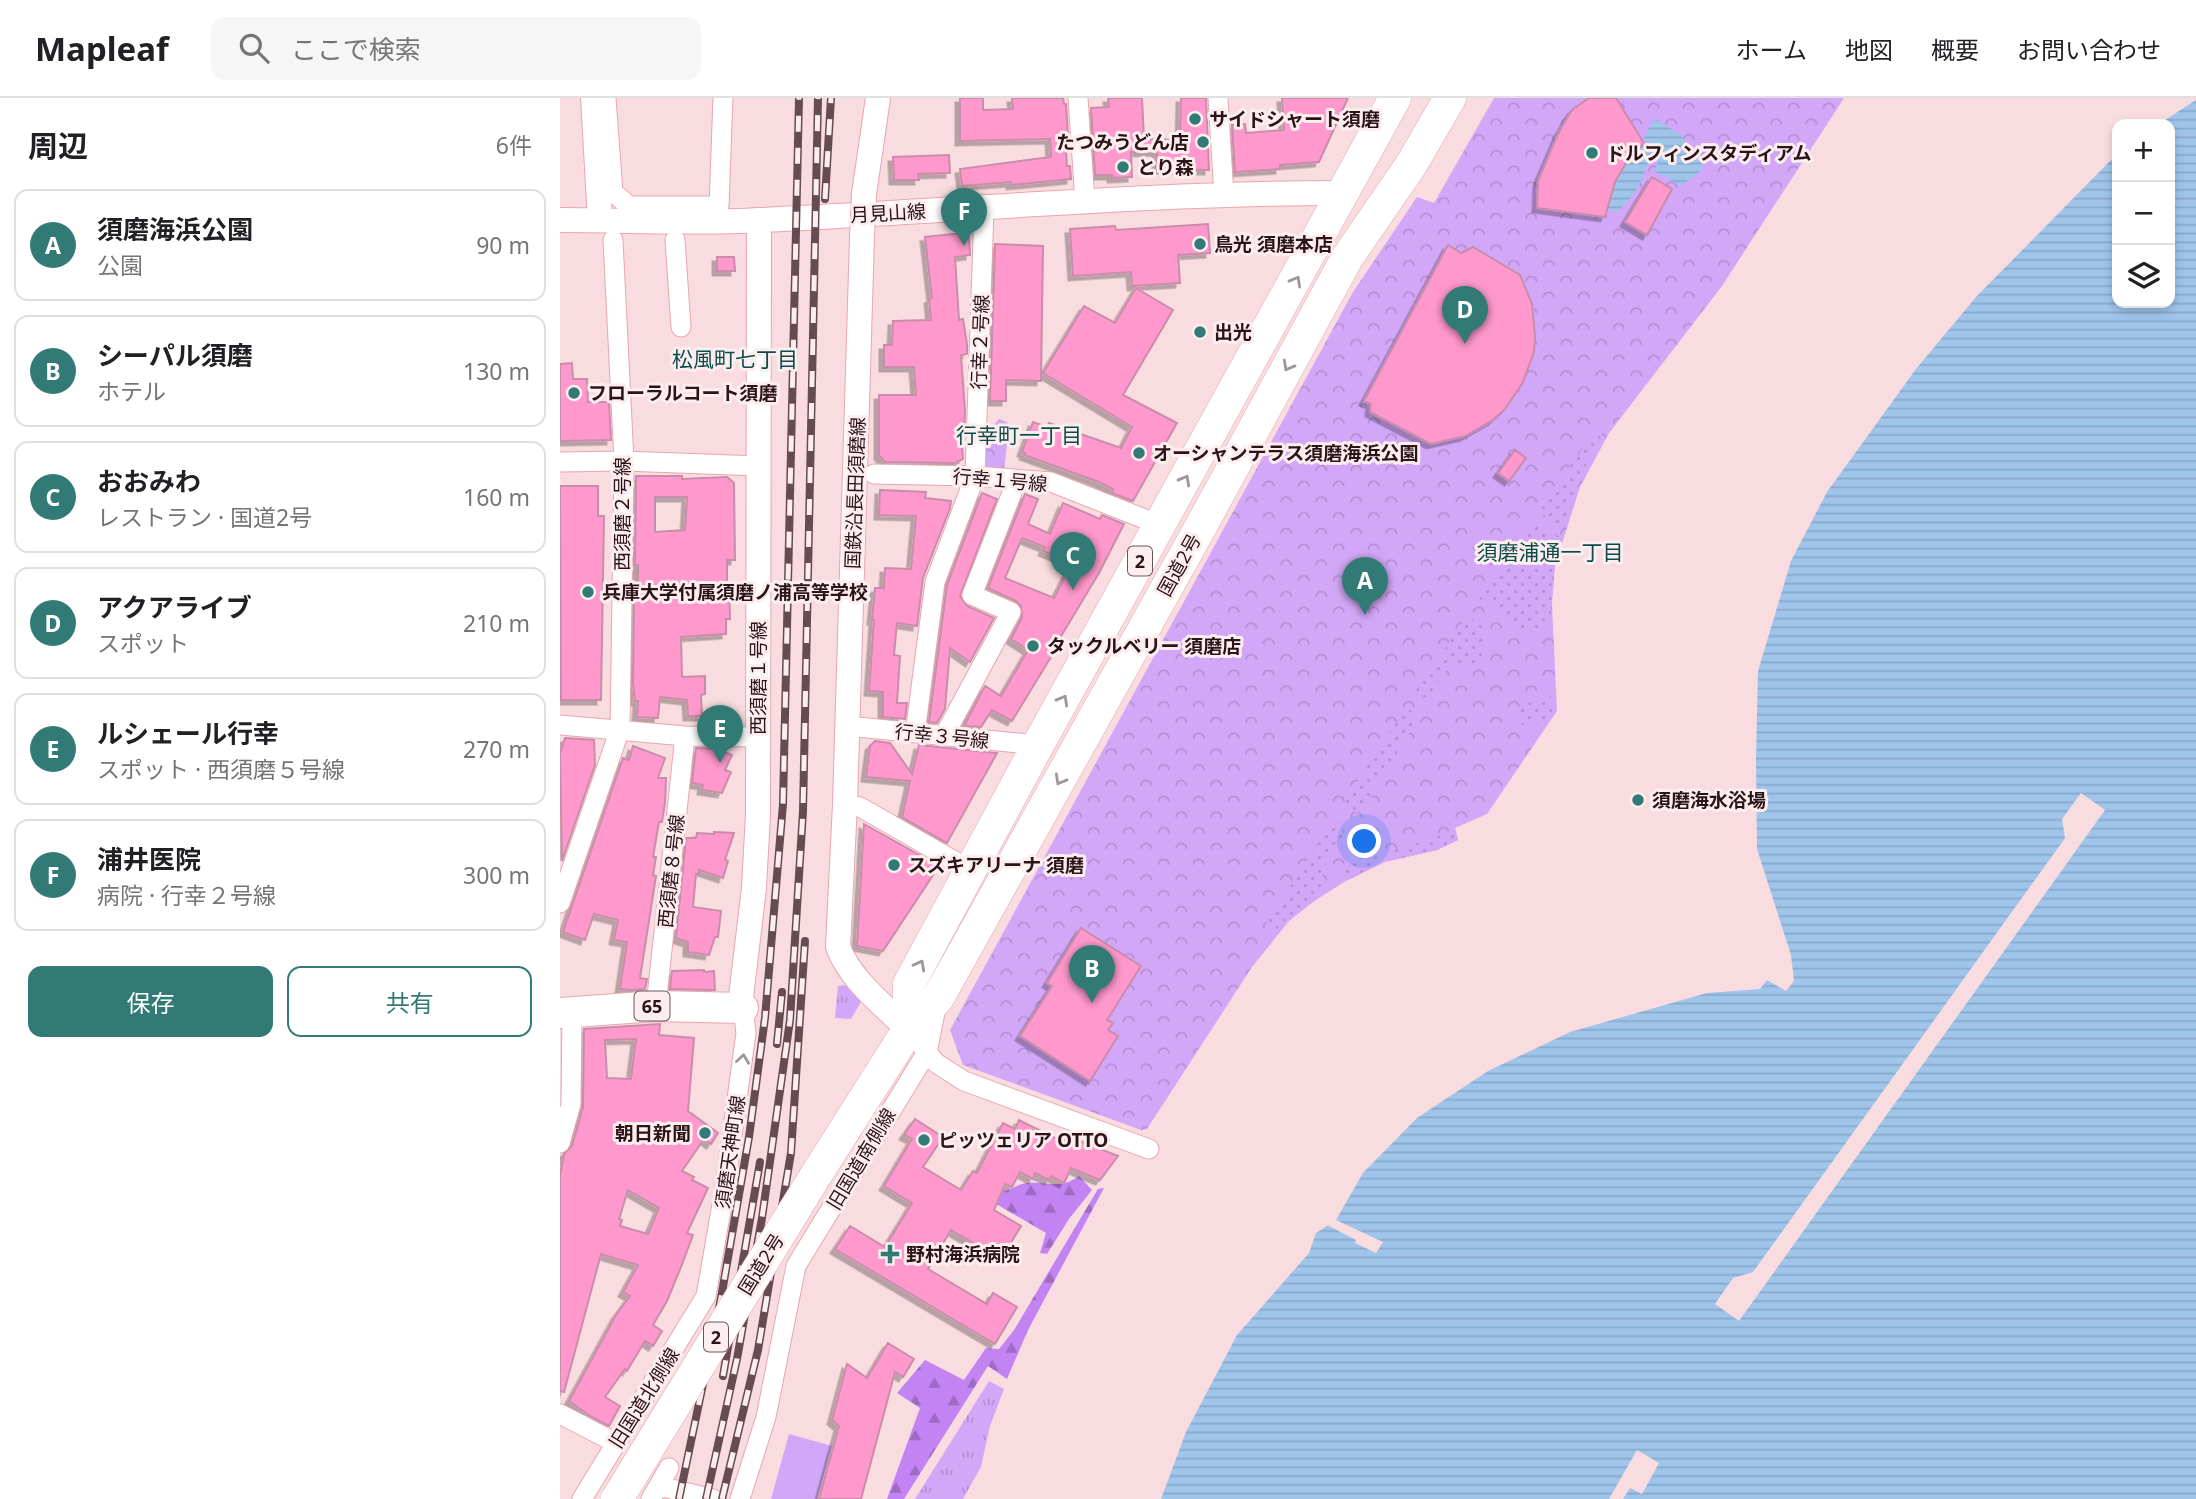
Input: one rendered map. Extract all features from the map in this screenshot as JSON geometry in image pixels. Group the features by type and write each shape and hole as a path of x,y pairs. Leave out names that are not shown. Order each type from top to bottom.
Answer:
{"highway":[{"name":"国道2号","path":"917,1041 909,984 1395,98"},
{"path":"1357,243 1343,193 1363,191 1378,184 1411,140 1436,98"},
{"name":"国道2号","path":"617,1499 816,1175 917,1041 1347,258 1410,165 1450,98"}],"main road":[{"name":"65","path":"566,1012 656,1006 743,1008"}],"street":[{"path":"593,98 607,230"},
{"path":"606,98 613,192 629,206 719,206 723,98"},
{"name":"国鉄沿長田須磨線","path":"878,98 864,194 838,947 845,965 855,978 917,1041"},
{"path":"1078,98 1085,202"},
{"path":"1218,98 1224,196"},
{"name":"月見山線","path":"560,220 607,230 634,223 759,221 1085,202 1343,193"},
{"name":"行幸２号線","path":"915,733 935,582 975,476 984,208"},
{"name":"西須磨１号線","path":"743,1008 741,997 756,863 759,221"},
{"name":"西須磨２号線","path":"560,903 620,729 624,461 607,230"},
{"path":"675,240 681,327"},
{"path":"560,462 624,461 759,466"},
{"name":"行幸１号線","path":"874,474 975,476 1051,482 1160,525"},
{"path":"944,736 1012,612 972,595 1017,480"},
{"path":"560,726 685,736 758,737"},
{"name":"行幸３号線","path":"847,726 1038,745"},
{"name":"西須磨８号線","path":"656,1006 685,736"},
{"path":"845,804 860,807 970,870"},
{"name":"須磨天神町線","path":"706,1296 747,1033 743,1008"},
{"path":"560,1143 571,1104 566,1012"},
{"path":"917,1041 936,1063 975,1086 1149,1149"},
{"name":"旧国道南側線","path":"740,1499 766,1417 796,1266 917,1041"},
{"name":"旧国道北側線","path":"582,1499 706,1296"},
{"path":"560,1414 616,1443"},
{"path":"669,1468 655,1493 713,1499"}],"green space":[{"path":"1494,98 1844,98 1722,286 1609,433 1580,487 1555,566 1552,604 1557,711 1487,814 1455,828 1458,840 1437,850 1385,862 1344,882 1289,921 1252,967 1147,1129 1141,1130 963,1065 950,1030 1353,292 1417,197 1434,203"},
{"path":"999,419 1009,423 1004,472 989,470 981,460 982,438"},
{"path":"1598,426 1604,430 1583,471 1564,529 1539,511"},
{"path":"1534,519 1561,538 1552,576 1551,614 1545,628 1526,632 1479,598"},
{"path":"1467,616 1484,631 1487,642 1484,653 1469,665 1450,666 1427,697 1419,698 1413,695"},
{"path":"1543,696 1555,699 1556,711 1548,723 1522,725 1519,722 1518,710"},
{"path":"1406,707 1416,715 1417,722 1376,783 1369,803 1357,813 1343,804"},
{"path":"1334,819 1341,824 1344,835 1324,868 1323,882 1326,890 1286,919 1274,933 1264,927"},
{"path":"1455,828 1458,840 1437,850 1393,860 1389,851 1432,839"},
{"path":"1368,842 1376,845 1385,862 1344,881 1341,875 1360,845"},
{"path":"845,985 861,1002 851,1019 835,1018 838,986"},
{"path":"1079,1176 1092,1190 1069,1219 1047,1254 1040,1253 1046,1233 986,1198 991,1185 1006,1191 1025,1183 1066,1183"},
{"path":"1104,1188 1028,1330 1007,1379 988,1366 904,1499 887,1499 920,1408 897,1393 925,1360 964,1380 986,1348 999,1349 1014,1330 1098,1189"},
{"path":"989,1381 1004,1389 990,1426 981,1467 963,1499 915,1499"},
{"path":"789,1434 832,1446 817,1499 771,1499"}],"water":[{"path":"2196,100 2196,1499 1161,1499 1186,1432 1237,1335 1309,1253 1316,1233 1336,1220 1363,1173 1417,1118 1488,1071 1570,1032 1707,993 1760,989 1767,980 1786,991 1794,981 1791,955 1757,849 1756,759 1758,671 1791,561 1827,492 1916,369 1976,297 2112,159 2112,308 2175,308 2175,119 2167,119"},
{"path":"1657,120 1680,134 1703,165 1702,170 1681,186 1654,171 1658,153 1644,137 1653,121"},
{"path":"1643,144 1650,152 1639,185 1623,207 1616,212 1607,209 1620,174"}],"pier":[{"path":"2081,793 2105,810 1739,1321 1715,1304 1733,1278 1753,1272 2065,838 2062,819"},
{"path":"1336,1220 1383,1242 1376,1253 1327,1225"},
{"path":"1637,1450 1659,1463 1642,1494 1630,1488 1623,1499 1609,1499"}],"building":[{"path":"960,98 983,98 983,110 1013,109 1012,98 1063,98 1066,104 1068,136 1065,136 1067,166 1070,166 1071,179 1011,185 1011,182 962,186 960,169 1051,157 1050,139 960,141"},
{"path":"1108,98 1142,98 1144,139 1180,140 1181,98 1206,98 1209,170 1157,169 1157,151 1131,152 1132,177 1095,175 1091,108 1109,107"},
{"path":"1282,98 1348,98 1319,162 1280,165 1280,169 1235,172 1232,125 1245,124 1246,133 1284,130"},
{"name":"ドルフィンスタディアム","path":"1589,98 1616,98 1644,143 1627,161 1615,182 1605,217 1537,208 1538,181 1558,134 1572,110"},
{"path":"949,155 950,173 918,174 919,180 894,180 893,157"},
{"path":"1652,177 1672,189 1647,235 1625,222"},
{"path":"1208,224 1210,253 1178,255 1180,283 1132,286 1131,272 1073,276 1070,229 1115,226 1116,230"},
{"path":"963,233 969,237 970,255 955,257 959,320 963,319 967,344 967,354 961,355 965,411 964,432 961,432 963,459 955,463 885,462 879,455 879,395 916,395 914,367 884,367 884,345 892,345 893,321 931,320 929,299 932,298 925,237"},
{"path":"995,244 1043,246 1041,381 1006,380 1006,401 990,401"},
{"path":"1448,245 1461,253 1473,247 1520,275 1532,304 1534,352 1523,382 1505,409 1493,420 1465,436 1431,444 1370,412 1371,404 1364,401"},
{"path":"717,257 734,257 735,271 717,271"},
{"path":"1136,288 1173,310 1123,395 1177,423 1133,501 1112,493 1113,489 1099,482 1022,452 1033,422 1047,427 1049,423 1121,448 1132,427 1043,373 1084,306 1115,323"},
{"path":"572,363 573,379 587,379 588,402 609,402 611,440 560,441 560,364"},
{"path":"1515,450 1526,458 1509,481 1498,473"},
{"path":"636,476 682,476 682,479 727,477 734,483 735,560 727,560 730,619 726,619 726,634 681,637 682,677 705,676 705,694 701,695 702,716 688,716 687,700 660,697 658,718 637,717 638,701 635,701 633,683 634,595 638,595 638,565 635,565","holes":["655,497 687,497 685,530 655,532"]},
{"name":"兵庫大学付属須磨ノ浦高等学校","path":"560,486 598,486 598,516 604,516 601,700 561,700"},
{"path":"880,490 926,492 925,498 951,501 923,578 917,626 897,623 894,655 900,656 897,703 907,703 905,719 883,717 883,692 869,691 872,620 875,588 884,588 885,568 911,569 916,516 879,515"},
{"path":"982,493 997,499 960,596 967,606 994,618 970,662 950,648 945,709 937,723 929,722 947,585"},
{"path":"1025,494 1038,499 1028,524 1050,534 1063,503 1100,519 1102,515 1124,524 1099,573 1060,638 1062,639 1012,721 992,710 981,727 968,726 965,724 985,686 1001,696 1028,650 1011,639 1022,617 1021,606 988,588","holes":["1022,538 1045,547 1043,551 1072,563 1054,598 1005,578"]},
{"path":"565,738 594,740 595,765 562,861 560,753"},
{"path":"875,741 890,743 912,774 919,745 997,753 947,843 902,817 910,781 866,777 870,746"},
{"path":"633,746 665,758 658,778 666,778 662,822 659,822 653,857 656,857 653,875 656,876 640,978 647,979 645,989 631,990 620,989 627,942 614,940 618,920 594,914 585,940 563,932 623,758 629,760"},
{"path":"696,748 717,749 732,755 725,770 731,772 722,793 702,790 703,785 692,783"},
{"path":"864,824 939,866 883,951 857,946"},
{"path":"697,833 734,833 725,860 728,861 723,878 699,870 699,874 696,874 693,907 721,911 718,937 715,937 709,955 688,952 688,942 676,938 686,838 696,838"},
{"path":"1081,928 1141,966 1107,1020 1113,1023 1108,1030 1118,1036 1090,1081 1020,1036 1052,986 1047,983"},
{"path":"672,971 714,971 715,990 670,989"},
{"path":"660,1024 659,1035 694,1038 688,1111 718,1133 711,1144 704,1139 682,1171 708,1188 687,1233 693,1235 679,1272 653,1325 662,1331 653,1346 645,1341 627,1371 625,1369 605,1397 620,1406 609,1426 569,1401 616,1315 630,1296 623,1292 638,1265 601,1254 564,1392 560,1391 560,1176 564,1154 572,1146 583,1107 584,1029","holes":["636,1039 631,1079 607,1078 605,1040","628,1190 659,1208 648,1234 620,1226 622,1220 619,1219"]},
{"name":"野村海浜病院","path":"915,1119 943,1137 923,1167 961,1190 973,1171 977,1173 1003,1123 1015,1129 1019,1120 1057,1139 1060,1133 1118,1156 1100,1180 1071,1168 1064,1183 1051,1176 1049,1180 1035,1173 1033,1179 1020,1172 1012,1187 1005,1184 994,1210 1021,1226 1001,1259 951,1230 928,1269 987,1304 993,1293 1017,1307 995,1344 835,1249 850,1226 885,1247 912,1203 884,1186 912,1139 904,1135"},
{"path":"888,1343 914,1359 903,1377 895,1372 861,1499 819,1499 839,1426 832,1420 847,1364 867,1378"}],"railway":[{"path":"679,1499 721,1298 749,1137 765,1018 783,804 799,98"},
{"path":"706,1499 737,1359 762,1218 790,1020 803,811 818,98"},
{"path":"825,199 831,98"},
{"path":"722,1499 758,1350 791,1153 805,941"},
{"path":"777,1044 782,992"},
{"path":"723,1376 760,1162"}],"place":[{"name":"サイドシャート須磨","path":"1195,119"},
{"name":"たつみうどん店","path":"1203,142"},
{"name":"ドルフィンスタディアム","path":"1592,153"},
{"name":"とり森","path":"1123,167"},
{"name":"鳥光 須磨本店","path":"1200,244"},
{"name":"浦井医院","path":"964,246"},
{"name":"出光","path":"1200,332"},
{"name":"アクアライブ","path":"1465,344"},
{"name":"フローラルコート須磨","path":"574,393"},
{"name":"オーシャンテラス須磨海浜公園","path":"1139,453"},
{"name":"おおみわ","path":"1073,590"},
{"name":"兵庫大学付属須磨ノ浦高等学校","path":"588,592"},
{"name":"須磨海浜公園","path":"1365,615"},
{"name":"タックルベリー 須磨店","path":"1033,646"},
{"name":"ルシェール行幸","path":"720,763"},
{"name":"須磨海水浴場","path":"1638,800"},
{"name":"スズキアリーナ 須磨","path":"894,865"},
{"name":"シーパル須磨","path":"1092,1003"},
{"name":"朝日新聞","path":"705,1133"},
{"name":"ピッツェリア OTTO","path":"924,1140"},
{"name":"野村海浜病院","path":"890,1254"}],"district":[{"name":"松風町七丁目","path":"735,359"},
{"name":"行幸町一丁目","path":"1019,435"},
{"name":"須磨浦通一丁目","path":"1550,552"}]}
